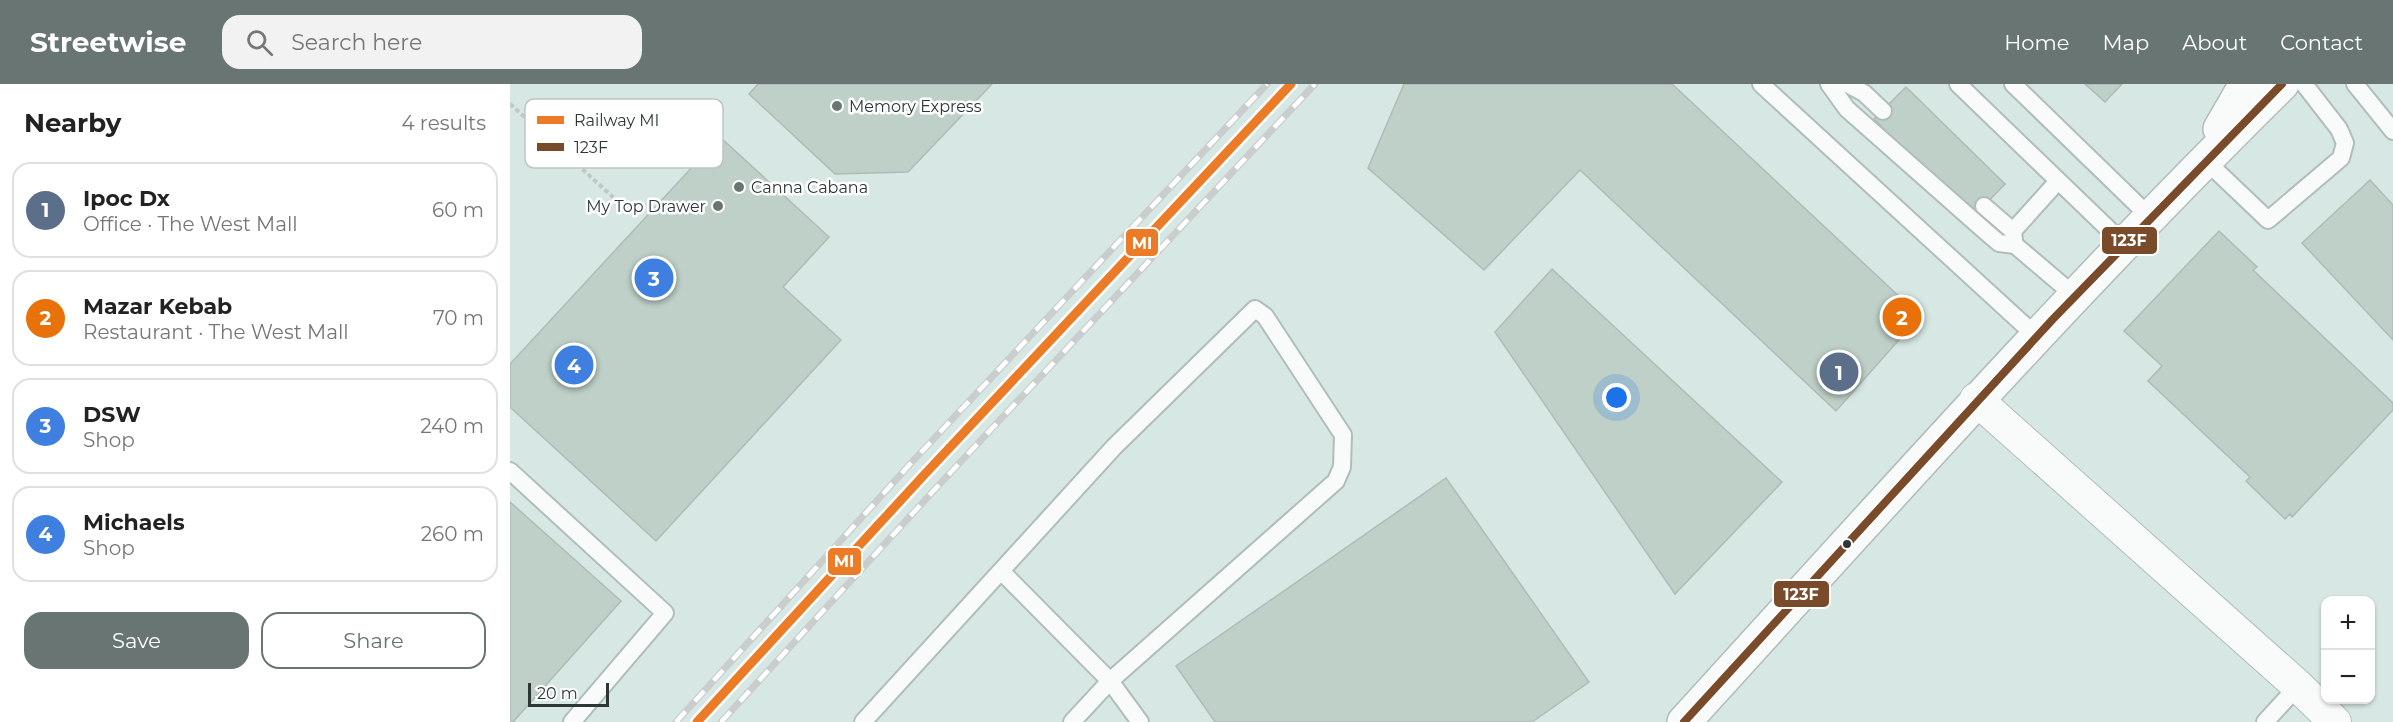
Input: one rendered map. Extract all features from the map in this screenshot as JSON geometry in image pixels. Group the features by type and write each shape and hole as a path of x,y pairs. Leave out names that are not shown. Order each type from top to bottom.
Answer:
{"main road":[{"path":"2201,164 2246,84"},
{"path":"1684,722 1976,399 2201,164 2282,84"}],"street":[{"path":"1976,399 2298,686 2335,722"}],"lane":[{"path":"1761,84 2036,336"},
{"path":"1829,84 1847,109 1999,243 2014,238 2058,181"},
{"path":"1847,84 1864,93 1883,111"},
{"path":"1958,84 2125,245"},
{"path":"2013,84 2150,218"},
{"path":"2201,164 2268,220 2341,158 2345,142 2339,129 2304,84"},
{"path":"2355,84 2391,126"},
{"path":"1984,206 2075,297"},
{"path":"863,722 1114,447 1255,309 1265,316 1344,435 1342,467 1336,481 1110,681 1072,722"},
{"path":"510,471 665,613 572,722"},
{"path":"1002,572 1110,681 1140,722"},
{"path":"2265,722 2298,686"}],"path":[{"path":"510,104 525,118"},
{"path":"580,168 622,206"}],"building":[{"path":"758,84 992,84 908,172 835,174 749,94"},
{"path":"1404,84 1672,84 1920,316 1836,411 1580,170 1484,270 1368,168"},
{"path":"2085,84 2122,84 2105,102"},
{"path":"1906,87 2005,184 1973,217 1874,119"},
{"path":"723,140 829,237 783,287 841,340 656,541 510,407 510,364 691,168 723,168"},
{"path":"2370,180 2393,205 2393,340 2302,243"},
{"path":"2219,231 2257,267 2253,270 2393,403 2393,410 2292,517 2290,514 2285,519 2246,481 2250,477 2148,381 2162,366 2124,331"},
{"path":"1552,269 1782,482 1675,594 1495,332"},
{"path":"1446,478 1589,682 1532,722 1215,722 1176,666"},
{"path":"510,502 621,601 513,722 510,722"}],"railway":[{"path":"676,722 912,462 1267,84"},
{"path":"721,722 937,487 1315,84"}],"rail line":[{"name":"MI","path":"697,722 924,475 1291,84"}],"transit line":[{"name":"123F","path":"1684,722 2053,319 2282,84"}],"place":[{"name":"Memory Express","path":"837,106"},
{"name":"Canna Cabana","path":"739,187"},
{"name":"My Top Drawer","path":"718,206"},
{"name":"DSW","path":"654,278"},
{"name":"Mazar Kebab","path":"1902,317"},
{"name":"Michaels","path":"574,365"},
{"name":"Ipoc Dx","path":"1839,372"}]}
